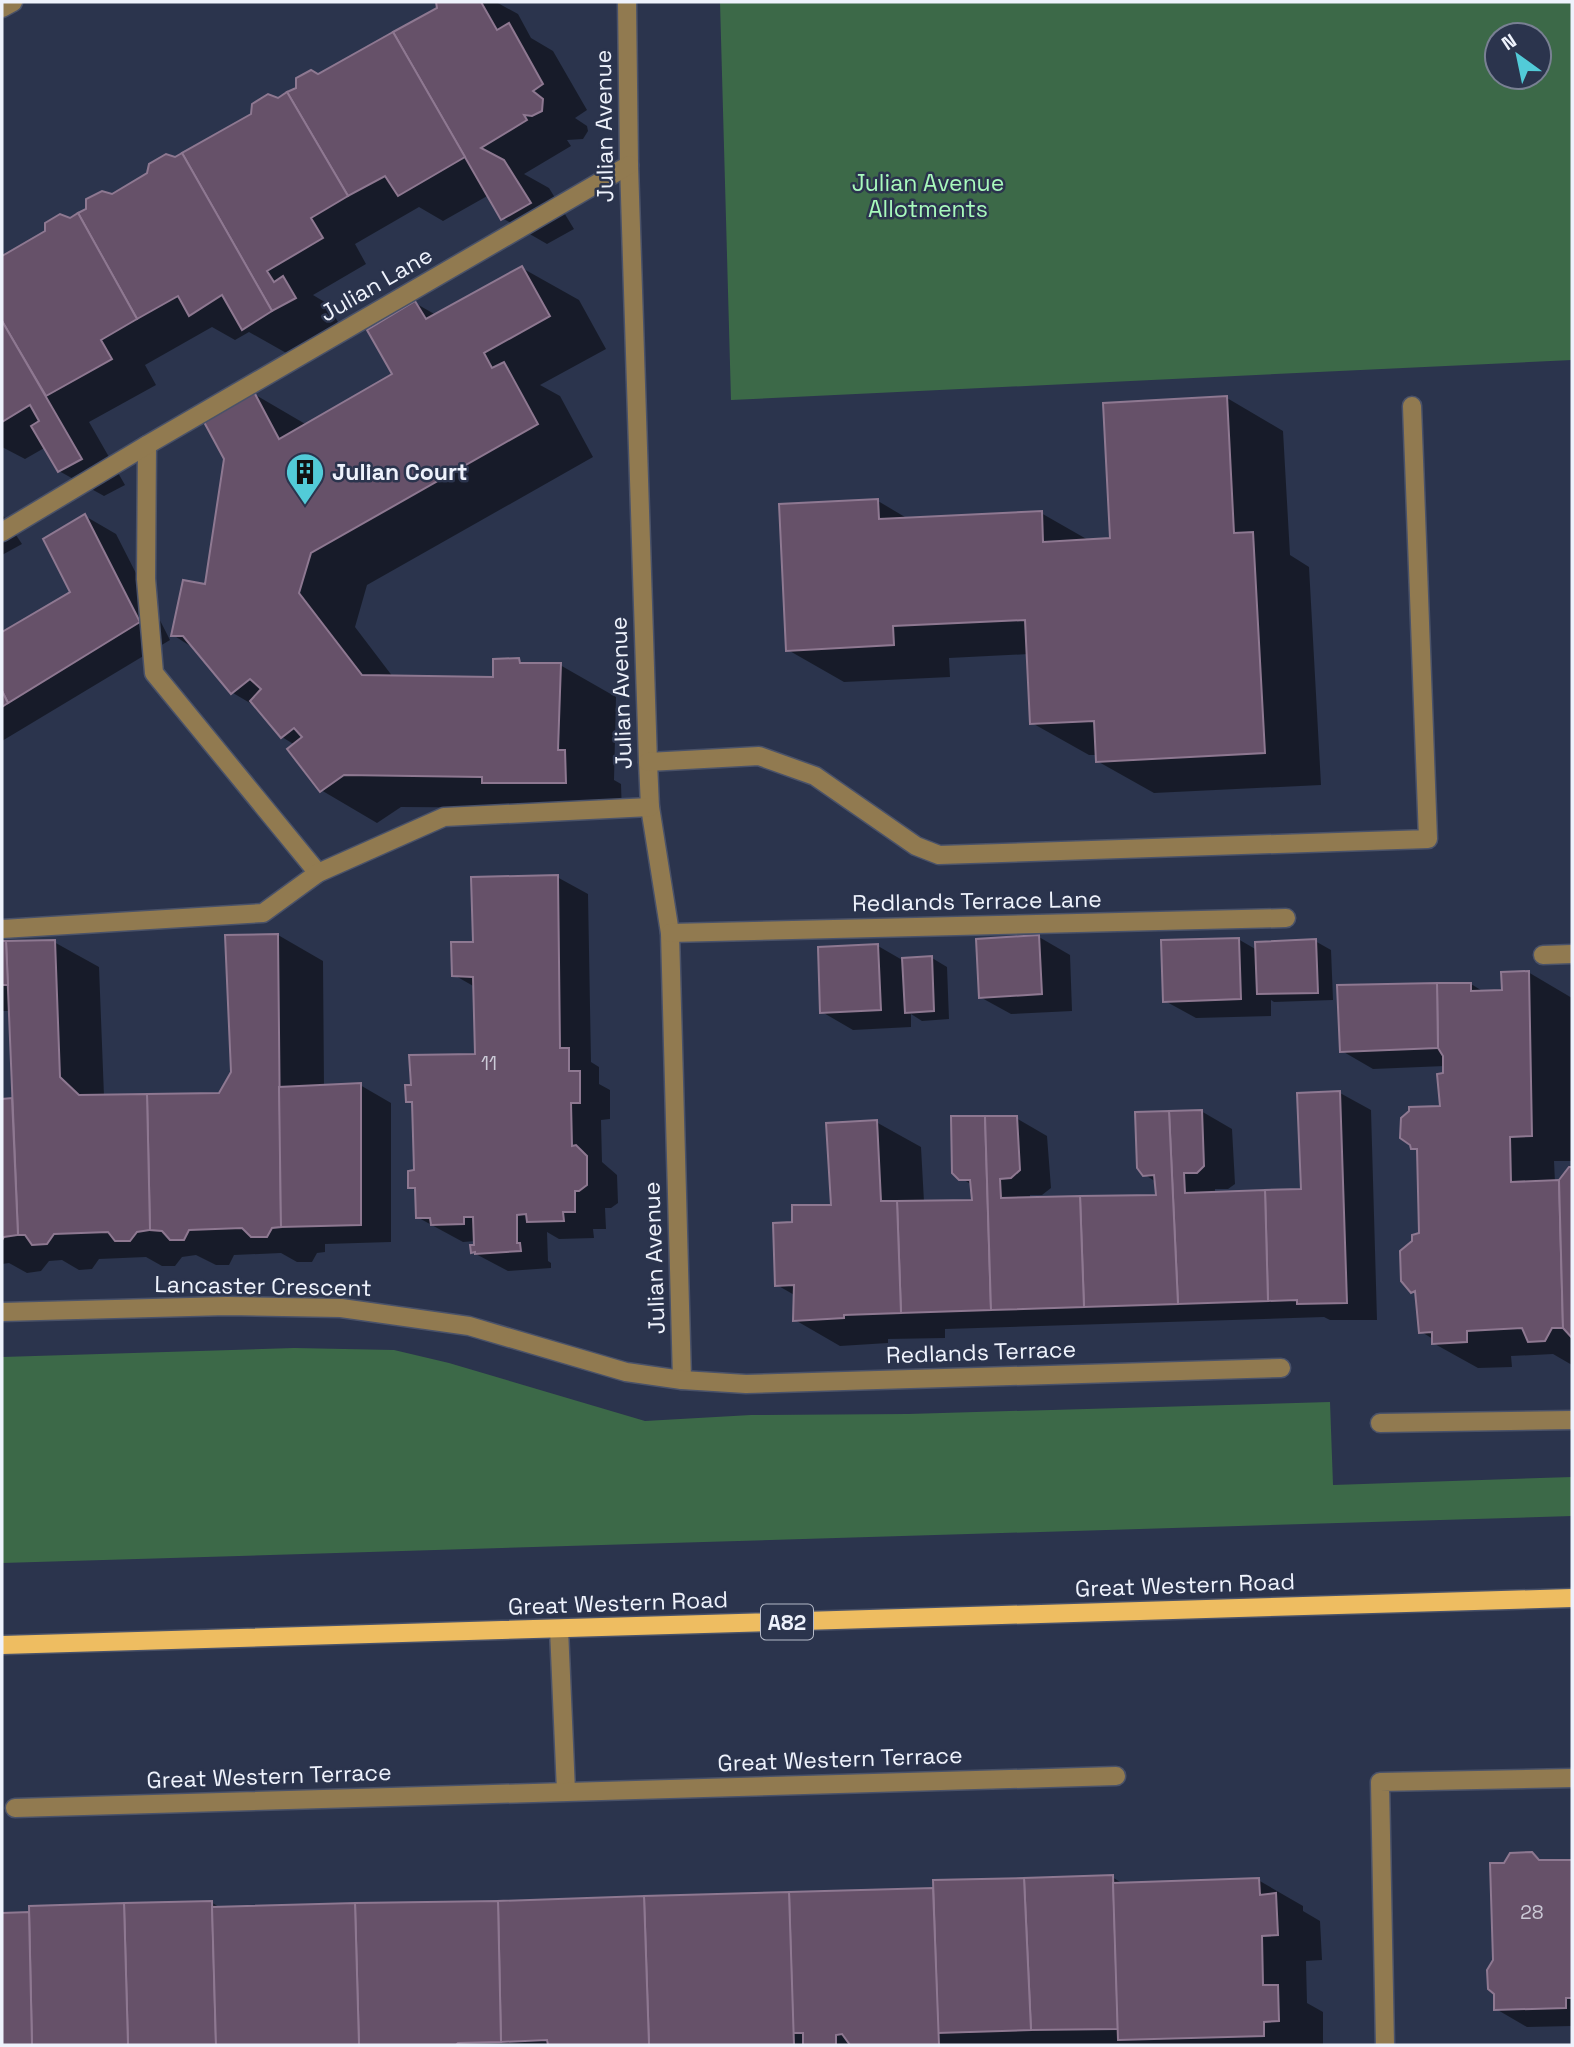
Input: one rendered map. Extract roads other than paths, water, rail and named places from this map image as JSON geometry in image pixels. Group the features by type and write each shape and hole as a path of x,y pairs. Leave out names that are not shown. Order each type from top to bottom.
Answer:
{"main road":[{"name":"Great Western Road","path":"2,1645 1572,1598"}],"street":[{"path":"2,8 13,2"},
{"name":"Julian Avenue","path":"627,2 629,165 648,762 650,807 670,933 682,1380"},
{"name":"Julian Lane","path":"2,533 147,445 629,165"},
{"path":"648,762 759,756 814,776 916,846 939,855 1428,839 1412,406"},
{"path":"147,445 146,579 155,673 318,873"},
{"path":"2,929 263,913 318,873 444,817 650,807"},
{"name":"Redlands Terrace Lane","path":"670,933 1286,918"},
{"path":"1543,956 1572,954"},
{"name":"Lancaster Crescent","path":"2,1312 227,1306 341,1308 469,1326 626,1372 682,1380"},
{"name":"Redlands Terrace","path":"682,1380 746,1384 1282,1368"},
{"path":"1380,1423 1572,1420"},
{"path":"559,1629 566,1791"},
{"name":"Great Western Terrace","path":"15,1808 1116,1776"},
{"path":"1385,2045 1380,1782 1572,1778"}],"place":[{"name":"Julian Court","path":"305,506"}],"park label":[{"name":"Julian Avenue Allotments","path":"928,196"}]}
